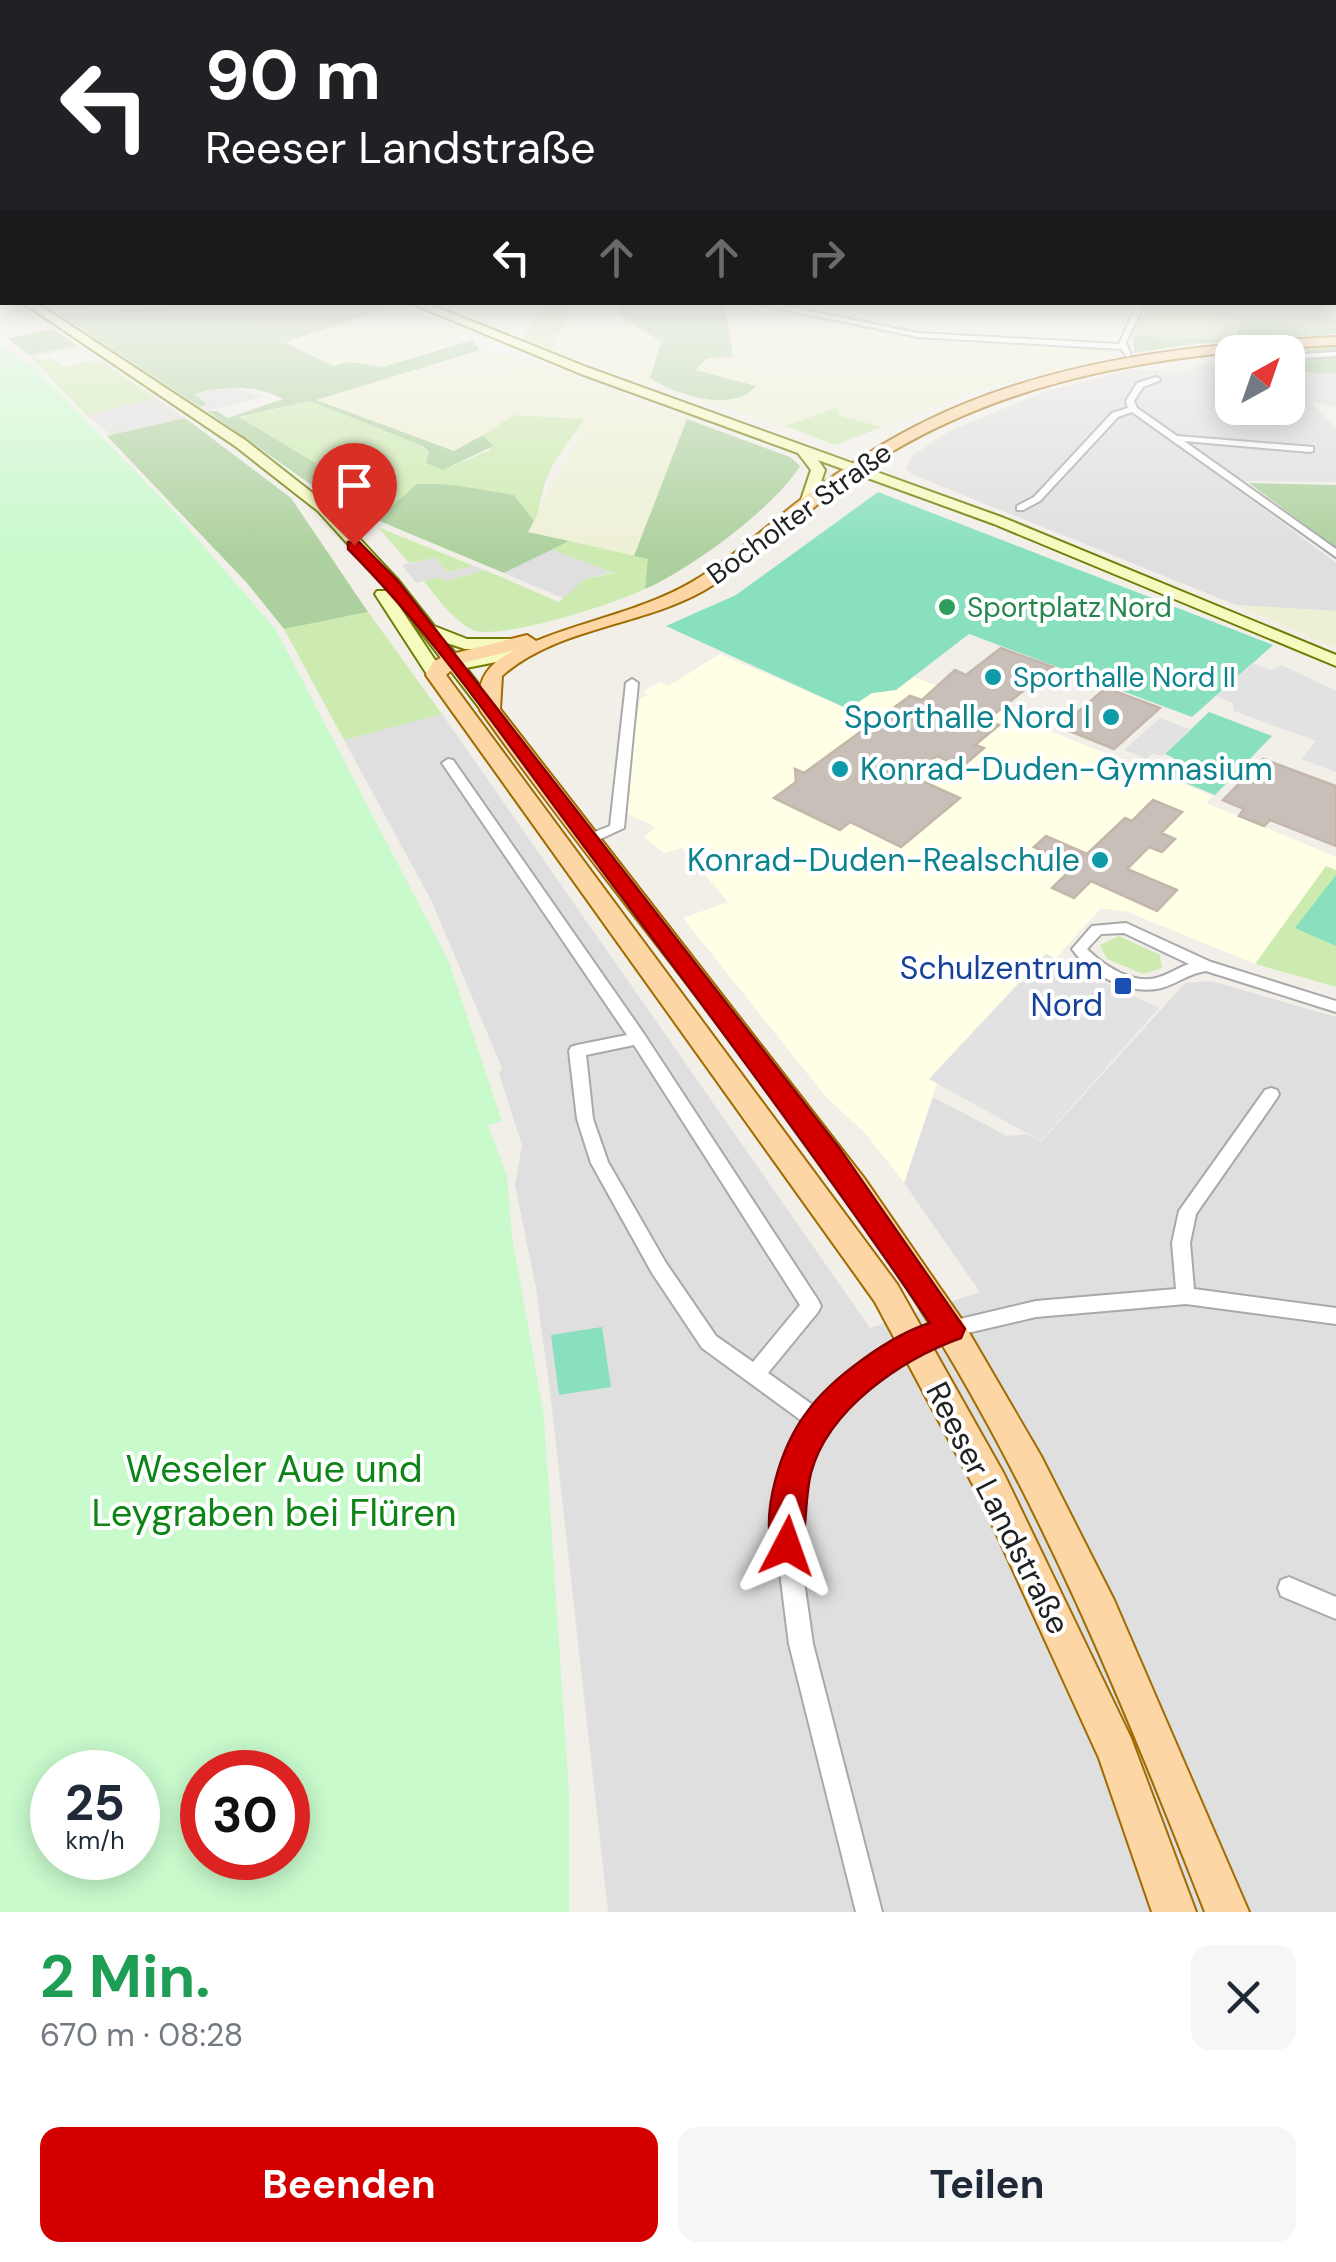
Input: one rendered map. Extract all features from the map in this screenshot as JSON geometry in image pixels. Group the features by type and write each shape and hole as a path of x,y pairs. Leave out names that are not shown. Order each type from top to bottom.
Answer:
{"main road":[{"name":"Bocholter Straße","path":"442,666 634,616 725,570 806,502 921,429 998,396 1075,376"},
{"path":"490,710 492,676 516,648"},
{"name":"Reeser Landstraße","path":"442,666 886,1293 992,1486 1117,1752 1174,1912"},
{"name":"Reeser Landstraße","path":"490,710 830,1156 950,1329 1026,1463 1107,1627 1152,1726 1226,1912"},
{"path":"912,1341 950,1329"}],"street":[{"name":"Reeser Landstraße","path":"138,376 286,476 323,508 442,666 490,710"},
{"path":"599,376 858,467 1118,568 1336,661"},
{"path":"1156,380 1140,384 1130,400 1133,409 1179,438 1336,554"},
{"path":"1020,508 1037,499 1115,415 1133,409"},
{"path":"1179,438 1310,450"},
{"path":"801,447 818,470 806,502"},
{"name":"Reeser Landstraße","path":"354,545 392,583 424,627 442,666"},
{"path":"424,627 465,644 516,648"},
{"path":"589,839 618,828 632,683"},
{"path":"448,763 638,1038 812,1306 756,1373"},
{"path":"1206,966 1183,968 1162,982 1142,984 1091,962 1080,949 1097,929 1115,926 1206,966 1336,1006"},
{"path":"638,1038 577,1051 586,1119 600,1163 659,1268 703,1334 818,1421"},
{"path":"1186,1296 1180,1229 1188,1210 1271,1094"},
{"path":"950,1329 1036,1309 1186,1296 1336,1316"},
{"path":"868,1912 801,1644 785,1525 795,1470 818,1421 862,1378 912,1341"},
{"path":"1289,1588 1336,1608"}],"shaded area":[{"path":"393,376 578,376 687,419 634,556 527,532 574,446 583,419 514,415 454,451 315,400"},
{"path":"627,376 658,376 657,386"},
{"path":"717,376 1033,376 983,388 882,427 839,416 837,407 785,426 692,398 738,401 755,387"},
{"path":"1105,376 1215,376 1215,425 1305,425 1305,376 1336,376 1336,406 1311,403 1336,428 1336,482 1227,481 1336,563 1336,611 1236,605 911,474 906,468 913,455 951,430 1047,391"},
{"path":"233,387 263,397 207,411 200,407 207,405 193,394"},
{"path":"156,398 185,418 111,435 86,415"},
{"path":"551,549 615,572 588,578 565,599 504,573"},
{"path":"435,558 447,572 474,566 485,570 443,581 439,577 416,583 402,565"},
{"path":"1236,605 1336,611 1336,648"},
{"path":"720,654 848,709 872,693 895,690 914,677 1213,796 1206,803 1336,857 1336,987 1255,964 1128,912 1101,908 1055,959 1045,955 930,1078 937,1083 904,1183 866,1134 826,1097 683,918 728,902 682,848 664,853 644,837 656,827 623,812 640,698 648,695 643,692 659,682 668,686"},
{"path":"1252,663 1271,670 1282,665 1336,691 1336,772 1301,759 1316,741 1234,711 1233,703 1216,696"},
{"path":"442,714 870,1328 980,1292 904,1183 933,1097 1007,1136 1027,1134 1041,1142 1185,983 1211,981 1336,1017 1336,1912 608,1912 552,1408 536,1288 515,1185 522,1145 499,1074 502,1068 432,902 344,740"},
{"path":"1160,718 1191,730 1162,756 1153,753 1146,759 1124,750"},
{"path":"1046,954 1159,1008 1041,1141 929,1079"}],"green space":[{"name":"Weseler Aue und Leygraben bei Flüren","path":"0,376 43,376 168,505 276,630 449,962 502,1121 488,1125 507,1176 512,1236 544,1416 569,1793 569,1912 0,1912"},
{"path":"49,376 124,376 156,398 86,415"},
{"path":"153,376 394,376 316,400 454,451 483,435 493,446 443,470 426,463 429,452 423,446 310,401 239,417 376,500 366,518 357,517 207,411 217,411 228,418 283,399 251,389 216,389 194,394 207,404 200,407"},
{"path":"719,376 756,386 733,399 719,400 688,395 650,378"},
{"path":"310,401 423,446 443,470 490,450 483,435 514,415 584,419 550,471 534,521 514,495 422,483 377,520 366,518 375,500 238,418"},
{"path":"838,407 840,416 882,427 835,445 785,426"},
{"path":"185,418 291,498 368,612 284,629 247,583 107,436"},
{"path":"687,419 790,457 800,466 771,500 730,536 645,589 648,559 634,556"},
{"path":"1249,483 1336,485 1336,548"},
{"path":"417,484 453,485 514,495 534,521 528,532 569,541 504,573 377,520"},
{"name":"Sportplatz Nord","path":"878,492 1273,645 1192,717 969,634 896,690 872,693 848,709 666,626 736,595"},
{"path":"378,527 474,566 447,572 435,558 409,563"},
{"path":"569,541 649,559 645,589 559,619 487,632 473,630 459,621 424,581 439,577 444,581 485,570 559,602 585,579 614,573 551,549"},
{"path":"368,612 442,714 344,740 284,629"},
{"path":"1209,712 1272,736 1215,795 1159,772 1174,758 1165,754"},
{"path":"1326,866 1336,870 1336,987 1255,964"},
{"path":"1336,875 1336,946 1295,928"},
{"path":"1119,936 1160,955 1162,968 1143,974 1107,959 1100,945"},
{"path":"602,1327 611,1387 559,1395 551,1335"}],"building":[{"name":"Konrad-Duden-Gymnasium","path":"1001,648 1053,667 987,720 999,725 975,745 984,748 962,767 937,756 911,776 960,798 901,847 850,822 840,830 774,798 796,782 795,769 804,773 910,696 922,700 955,670 966,675"},
{"name":"Sporthalle Nord I","path":"1106,688 1160,708 1114,749 1060,727"},
{"path":"1263,759 1336,786 1336,846 1270,820 1264,826 1239,816 1244,809 1223,800"},
{"name":"Konrad-Duden-Realschule","path":"1153,800 1182,812 1161,833 1175,839 1162,852 1149,847 1127,869 1177,890 1157,911 1091,881 1074,898 1052,888 1076,865 1034,847 1046,836 1087,854 1125,818 1132,821"}],"place":[{"name":"Sportplatz Nord","path":"947,607"},
{"name":"Sporthalle Nord II","path":"993,677"},
{"name":"Sporthalle Nord I","path":"1111,717"},
{"name":"Konrad-Duden-Gymnasium","path":"840,769"},
{"name":"Konrad-Duden-Realschule","path":"1100,860"},
{"name":"Schulzentrum Nord","path":"1123,986"}],"route":[{"path":"354,545 392,583 549,786 830,1156 950,1329 912,1341 884,1360 818,1421 795,1470 785,1525 787,1546"}]}
